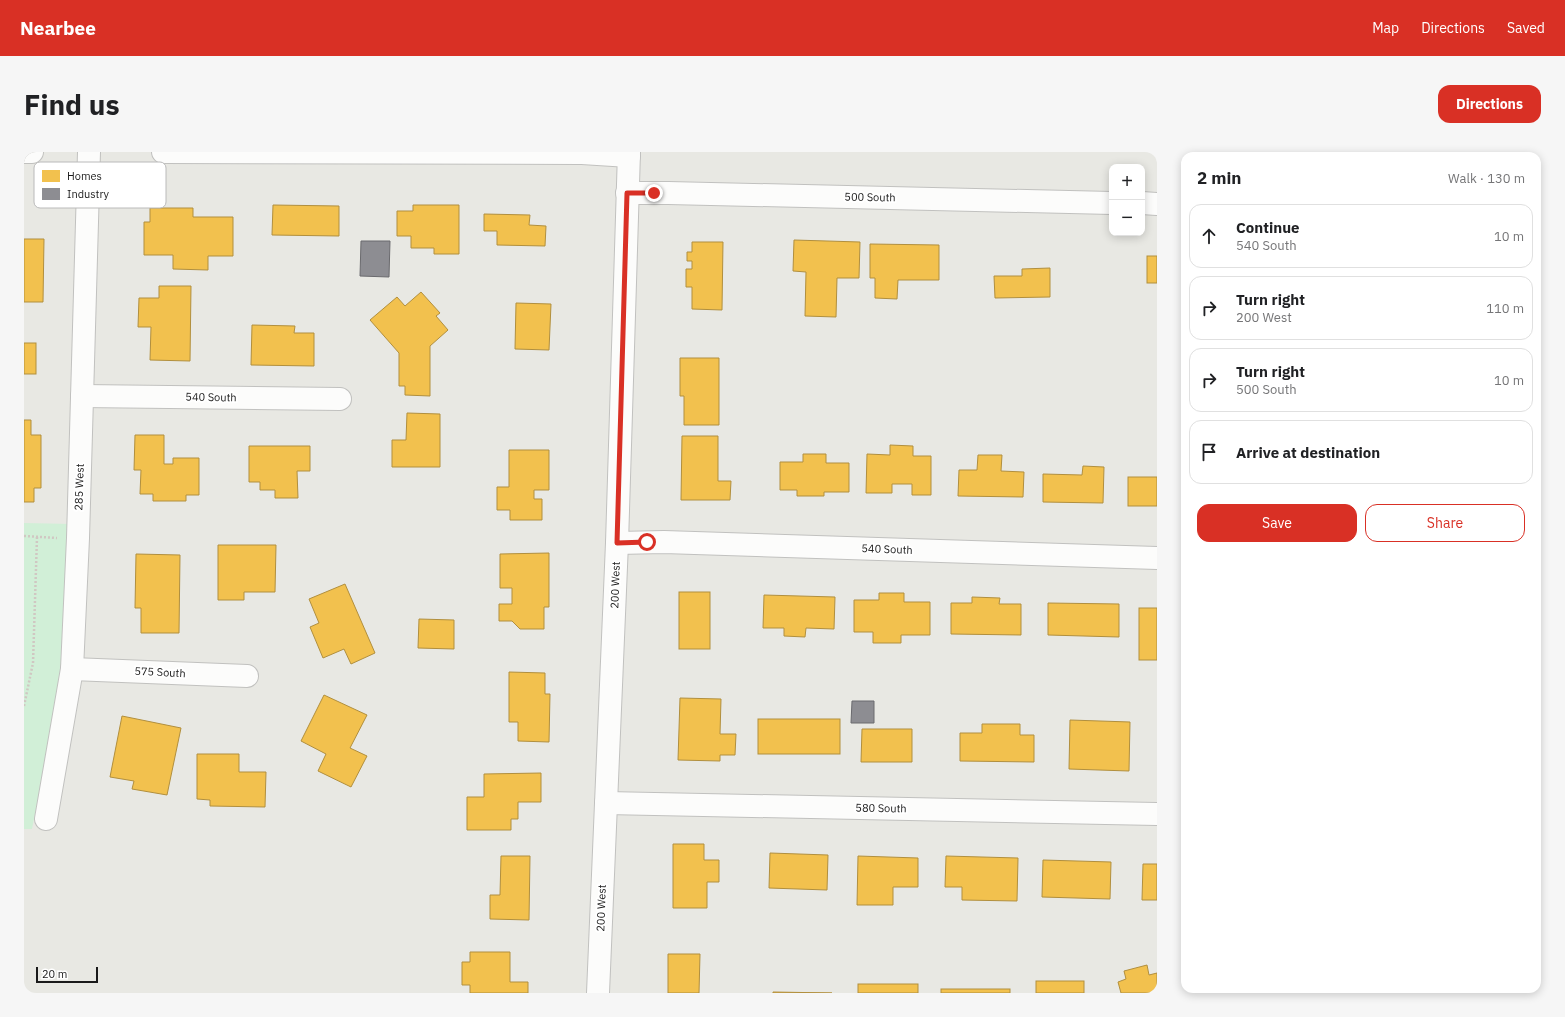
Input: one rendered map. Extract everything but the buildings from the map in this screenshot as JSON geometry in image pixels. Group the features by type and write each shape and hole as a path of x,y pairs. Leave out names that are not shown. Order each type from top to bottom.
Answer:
{"street":[{"path":"24,152 32,152"},
{"name":"285 West","path":"89,152 89,162"},
{"path":"163,152 629,154"},
{"name":"200 West","path":"598,993 617,543 629,154"},
{"name":"500 South","path":"627,193 1109,203"},
{"path":"1145,203 1157,204"},
{"name":"285 West","path":"46,819 72,668 78,538 87,208"},
{"name":"540 South","path":"82,396 340,399"},
{"name":"540 South","path":"617,543 664,542 1157,558"},
{"name":"575 South","path":"72,668 247,676"},
{"name":"580 South","path":"606,803 1157,814"}],"path":[{"path":"24,536 78,538"},
{"path":"24,706 33,663 37,537"}],"green space":[{"path":"24,523 72,524 66,660 32,829 24,829"}],"route":[{"path":"647,542 617,543 627,193 654,193"}]}
